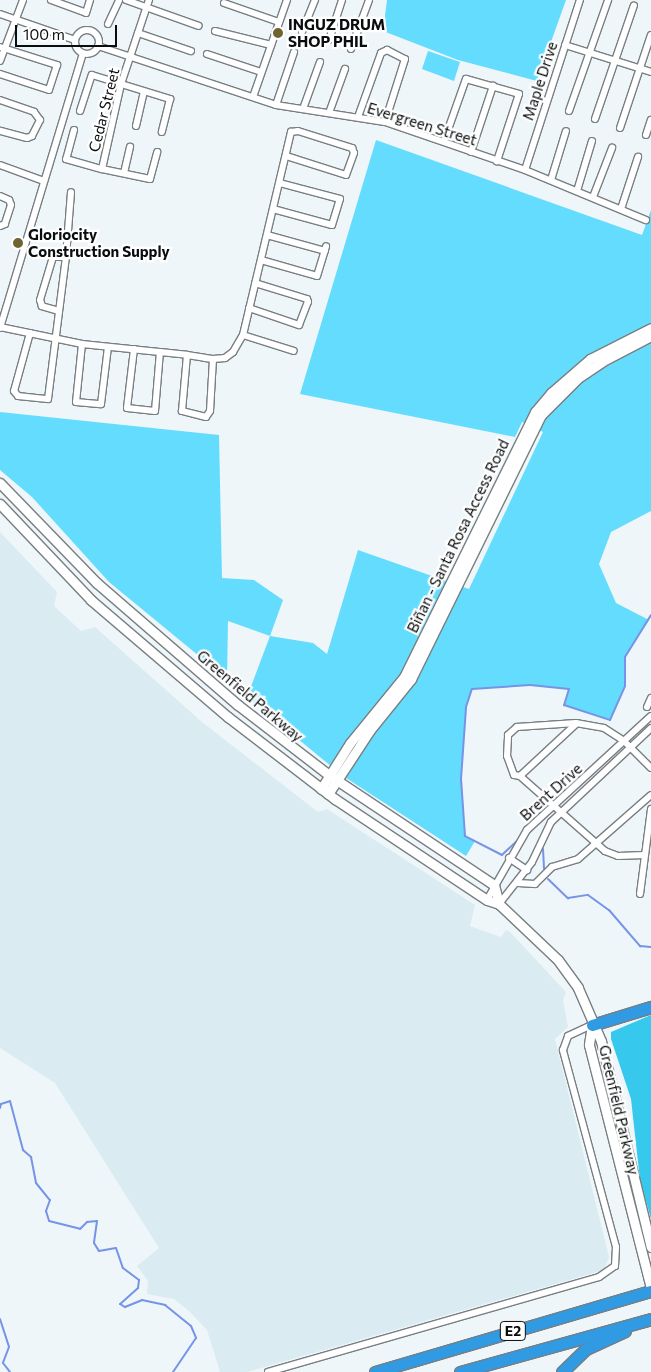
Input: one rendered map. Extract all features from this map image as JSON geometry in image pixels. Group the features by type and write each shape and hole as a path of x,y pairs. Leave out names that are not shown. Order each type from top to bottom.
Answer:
{"highway":[{"path":"592,1025 651,1007"},
{"name":"E2","path":"375,1372 651,1290"},
{"path":"562,1372 578,1355 650,1319"},
{"name":"E2","path":"460,1372 650,1319"}],"main road":[{"name":"Biñan - Santa Rosa Access Road","path":"324,791 355,737 404,677 446,599 538,414 551,393 590,360 651,328"},
{"name":"Biñan - Santa Rosa Access Road","path":"538,414 578,378 603,361 651,336"},
{"name":"Greenfield Parkway","path":"0,483 116,601 238,705 332,778 494,885"},
{"name":"Greenfield Parkway","path":"0,504 90,600 228,718 324,791 487,900 499,904 532,933 566,969 578,988 604,1051 651,1247"},
{"path":"18,523 28,513"},
{"path":"440,848 441,870"},
{"path":"494,885 499,904"},
{"name":"Greenfield Parkway","path":"592,1025 590,1045 651,1290"}],"street":[{"path":"0,61 2,47 23,0"},
{"path":"51,0 86,12 90,0"},
{"path":"108,24 119,0"},
{"path":"126,0 199,26"},
{"name":"Cedar Street","path":"102,170 122,84 149,0"},
{"path":"254,97 287,0"},
{"path":"302,32 315,0"},
{"path":"329,40 342,0"},
{"path":"351,49 370,0"},
{"name":"Maple Drive","path":"525,170 580,0"},
{"path":"569,111 608,0"},
{"path":"224,3 279,22"},
{"path":"595,119 634,5"},
{"path":"0,14 75,40"},
{"path":"90,30 97,35 98,46 90,54 83,53 77,49 75,40 82,31 90,30"},
{"path":"215,31 271,45"},
{"path":"138,33 191,51"},
{"path":"620,128 651,35"},
{"path":"565,45 651,72"},
{"name":"Evergreen Street","path":"98,46 130,59 276,105 385,122 525,170 646,220"},
{"path":"0,74 49,90 57,65 2,47"},
{"path":"358,117 381,53 387,50 405,59 385,122"},
{"path":"276,105 294,52"},
{"path":"83,53 0,328 82,344 225,358 233,352 243,335 291,132 298,131 352,148 354,153 346,175 286,156"},
{"path":"207,54 261,72"},
{"path":"302,109 320,62"},
{"path":"329,113 345,69"},
{"path":"80,111 92,75 170,99 162,132"},
{"path":"444,141 466,79 519,94 497,161"},
{"path":"471,152 493,86"},
{"path":"136,126 144,92"},
{"path":"0,100 34,112 40,120 32,136 27,138 0,131"},
{"path":"646,135 651,120"},
{"path":"74,130 66,159 102,170 150,179 157,152"},
{"path":"551,180 566,131"},
{"path":"577,191 592,140"},
{"path":"124,173 130,147"},
{"path":"593,197 612,148"},
{"path":"621,209 638,157"},
{"path":"0,165 44,180"},
{"path":"274,210 332,225 340,199 280,183"},
{"path":"30,333 14,391 18,396 48,399 54,339 66,257 71,192"},
{"path":"0,196 9,200 11,205 5,224 0,226"},
{"path":"261,260 318,276 326,249 267,235"},
{"path":"59,311 42,306 40,300 52,257 66,257"},
{"path":"249,308 298,325 308,302 255,283"},
{"path":"243,335 294,351"},
{"path":"82,344 76,402 101,404 108,347"},
{"path":"134,349 128,408 155,411 160,352"},
{"path":"187,355 184,414 206,417 209,414 213,358"},
{"path":"647,708 651,698"},
{"name":"Brent Drive","path":"487,900 509,858 527,830 651,716"},
{"path":"520,776 576,723"},
{"path":"644,855 618,856 593,842 520,776 514,775 510,767 508,736 517,727 576,723 611,730 624,740 651,768"},
{"name":"Brent Drive","path":"499,904 518,884 545,841 552,822 651,728"},
{"path":"518,884 538,883 552,867 578,859 593,842 651,795"},
{"path":"640,894 651,809"},
{"path":"509,858 526,870"},
{"path":"268,1372 599,1276 615,1266 616,1248 563,1050 568,1036 592,1025"},
{"path":"572,1372 578,1355"}],"shaded area":[{"path":"387,0 566,0 537,81 458,60 383,31"},
{"path":"428,51 460,62 454,81 422,69"},
{"path":"376,140 642,235 651,210 651,511 611,532 599,564 616,603 649,620 625,657 625,686 610,720 564,705 569,689 530,685 472,689 466,707 461,779 465,836 475,841 466,856 343,776 247,697 270,636 313,643 327,654 358,550 469,589 543,432 522,422 515,437 300,394"},
{"path":"0,412 219,435 222,578 254,580 283,600 270,636 228,621 227,679 109,582 32,497 0,470"},
{"path":"0,532 57,592 54,606 81,631 95,627 202,722 318,812 327,809 475,905 470,926 501,937 506,930 510,932 566,992 563,1000 568,1027 555,1039 609,1257 604,1270 247,1372 220,1372 207,1330 189,1311 174,1299 147,1294 148,1281 137,1266 159,1248 55,1083 0,1048"},
{"path":"651,1015 651,1219 640,1180 631,1099 611,1039 611,1032"}],"waterway":[{"path":"519,839 502,855 465,836 461,779 466,707 472,689 530,685 569,689 564,705 610,720 625,686 625,657 651,615"},
{"path":"543,849 544,869"},
{"path":"548,879 568,898 588,895 609,910 640,946 651,947"},
{"path":"0,1108 1,1104 10,1101 23,1150 31,1157 36,1183 50,1200 46,1211 49,1221 80,1229 87,1222 97,1221 94,1243 99,1251 116,1248 123,1268 139,1280 138,1288 120,1304 125,1307 142,1300 165,1305 191,1326 196,1338 173,1372"},
{"path":"0,1319 9,1347 3,1363 10,1372"}],"place":[{"name":"INGUZ DRUM SHOP PHIL","path":"278,33"},
{"name":"Gloriocity Construction Supply","path":"18,243"}]}
